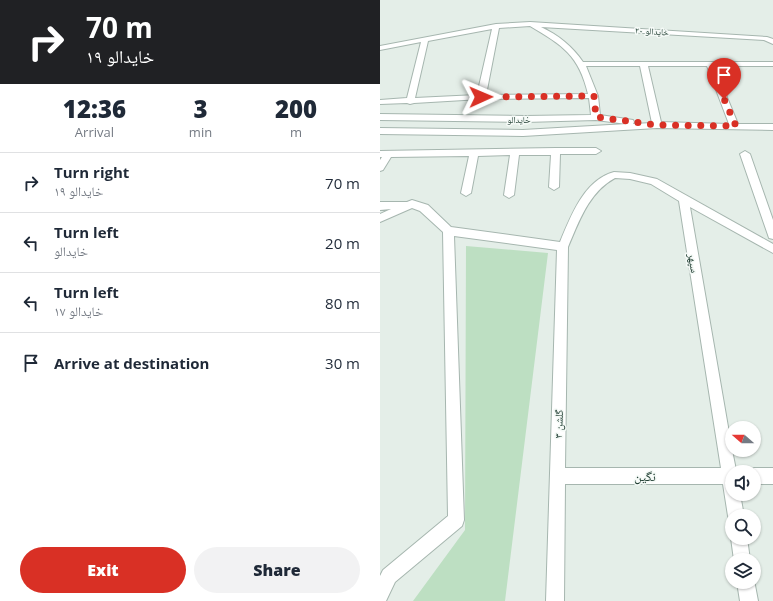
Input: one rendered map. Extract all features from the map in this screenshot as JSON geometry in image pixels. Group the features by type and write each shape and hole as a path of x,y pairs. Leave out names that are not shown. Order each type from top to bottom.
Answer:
{"street":[{"name":"خایدالو ۲۰","path":"380,48 496,26 530,24 765,38 773,42"},
{"path":"530,24 560,40 583,64 594,96 596,117"},
{"path":"481,97 496,26"},
{"path":"410,102 425,39"},
{"path":"583,64 773,64"},
{"path":"644,65 657,125"},
{"path":"710,65 736,126"},
{"path":"380,102 410,102 481,97 594,96"},
{"name":"خایدالو","path":"380,117 525,119 596,117 657,125"},
{"name":"خایدالو","path":"380,131 523,133 657,125 773,127"},
{"path":"380,168 384,154 596,151"},
{"path":"509,195 515,152"},
{"path":"554,187 556,152"},
{"path":"466,192 474,153"},
{"path":"745,154 773,235"},
{"path":"380,206 412,204 424,208 448,231 563,247 577,214 602,180 614,176 630,176 654,181 773,249"},
{"name":"سپهر","path":"684,198 729,465"},
{"path":"380,218 412,204"},
{"path":"380,595 389,576 456,520 448,231"},
{"name":"گلشن ۳","path":"556,601 557,476 563,247"},
{"name":"نگین","path":"557,476 725,476"},
{"path":"761,476 773,476"},
{"path":"747,589 749,601"}],"green space":[{"path":"466,246 548,253 505,601 413,601 465,530"}],"route":[{"path":"481,97 594,96 596,117 657,125 736,126 724,99"}]}
